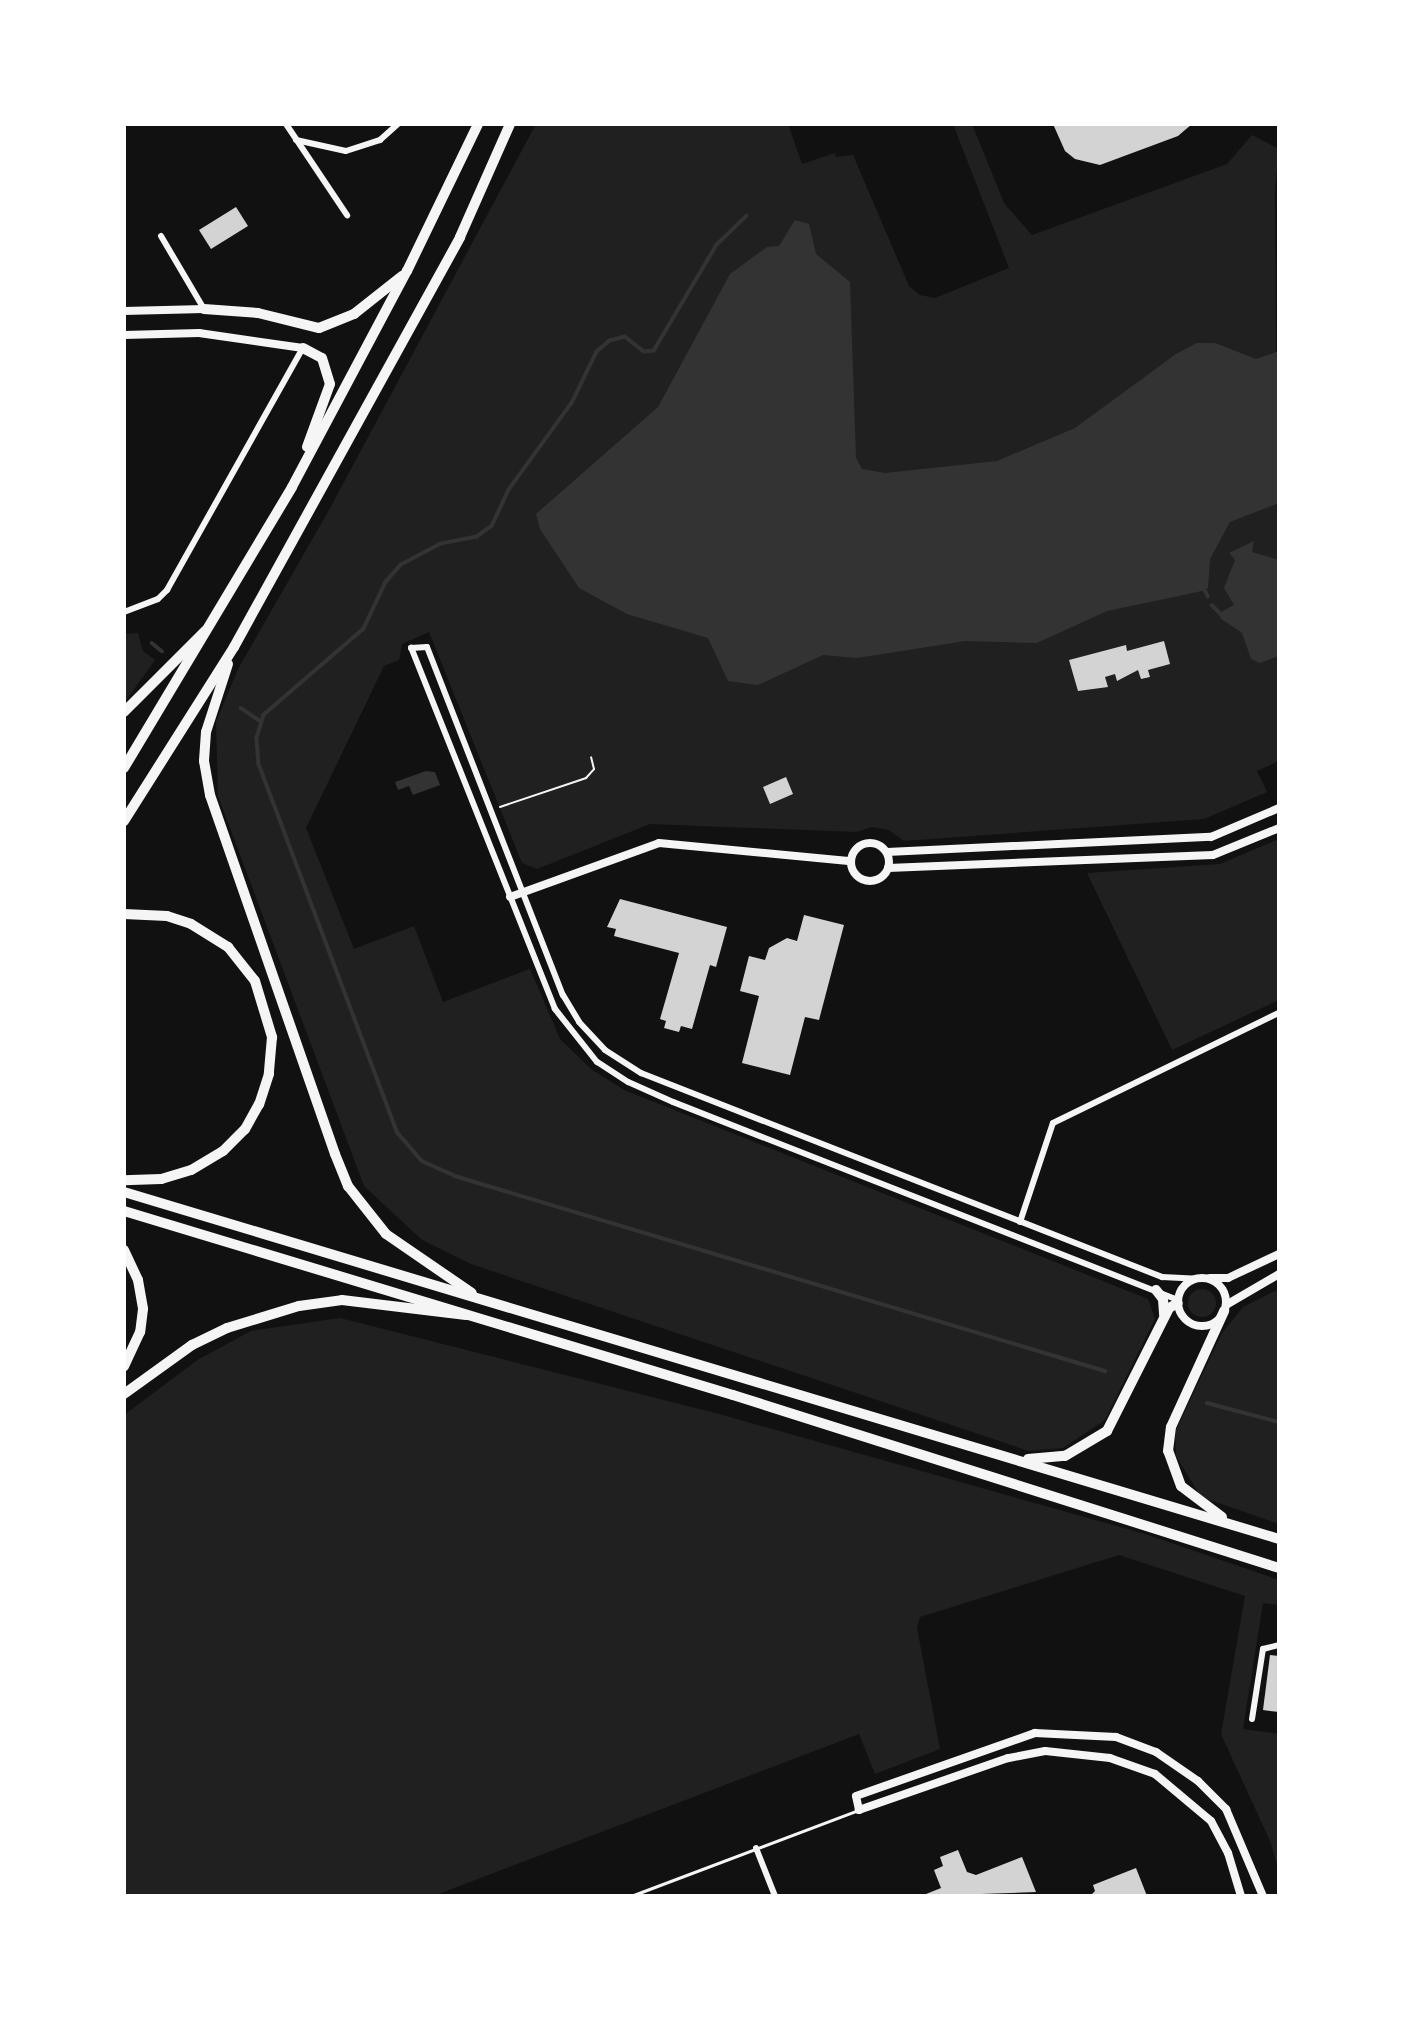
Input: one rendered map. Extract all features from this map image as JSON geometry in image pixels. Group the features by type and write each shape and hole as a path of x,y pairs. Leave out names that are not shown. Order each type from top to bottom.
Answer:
{"main road":[{"path":"124,768 214,623 292,487 407,271 478,124"},
{"path":"124,821 234,647 460,237 510,124"},
{"path":"204,309 258,313 319,328 354,314 407,271"},
{"path":"292,487 330,384 322,358 303,348"},
{"path":"124,712 214,623"},
{"path":"234,647 206,732 204,761 210,795 335,1154 348,1186 386,1234 472,1293"},
{"path":"124,914 167,916 191,924 228,947 255,981 272,1037 269,1074 259,1104 245,1129 223,1151 191,1170 161,1179 124,1180"},
{"path":"124,1192 472,1293 1279,1539"},
{"path":"124,1211 1279,1568"},
{"path":"124,1250 138,1280 143,1309 140,1332 124,1366"},
{"path":"1156,1290 1163,1299 1164,1319"},
{"path":"124,1394 192,1345 227,1328 299,1306 342,1300 466,1315"},
{"path":"1010,1457 1065,1457 1107,1431 1170,1306 1178,1302"},
{"path":"1225,1308 1171,1427 1168,1451 1181,1486 1235,1525"}],"street":[{"path":"286,124 347,215"},
{"path":"296,140 346,151 380,140 398,124"},
{"path":"124,311 204,309 161,236"},
{"path":"124,335 199,333 303,348 167,590 158,599 124,612"},
{"path":"1279,1254 1228,1278 1162,1277 641,1073 605,1050 568,1006 427,647 414,647 410,653 558,1016 597,1062 641,1088 1156,1290 1178,1302 1187,1320 1201,1325 1215,1322 1225,1308 1279,1275"},
{"path":"851,861 863,844 874,843 887,852 1216,837 1279,808"},
{"path":"888,868 1220,854 1279,828"},
{"path":"1216,837 1220,854"},
{"path":"510,897 659,843 851,861"},
{"path":"851,861 857,876 866,881 882,877 888,868 887,852"},
{"path":"1020,1222 1053,1123 1279,1013"},
{"path":"774,1141 780,1127"},
{"path":"999,1227 1004,1215"},
{"path":"1178,1302 1185,1284 1200,1278 1222,1289 1225,1308"},
{"path":"1252,1719 1263,1649 1279,1645"},
{"path":"1241,1896 1228,1853 1212,1821 1155,1774 1110,1758 1045,1751 1008,1758 859,1810 856,1796 1024,1735 1072,1732 1116,1737 1156,1752 1198,1781 1226,1809 1263,1896"},
{"path":"757,1848 775,1896"}],"lane":[{"path":"631,1896 859,1810"}],"path":[{"path":"493,810 586,778 594,769 591,757"}],"shaded area":[{"path":"536,124 788,124 802,164 835,153 836,157 853,155 909,286 920,295 935,298 1009,268 953,124 972,124 1004,203 1032,235 1227,164 1252,135 1279,149 1275,190 1279,761 1257,771 1267,792 1204,819 904,841 889,830 872,827 856,832 650,824 537,869 522,863 429,632 402,644 399,660 384,666 306,828 354,949 414,926 443,1002 530,969 560,1039 591,1069 624,1090 1148,1299 1155,1319 1105,1420 1063,1448 1029,1451 471,1264 422,1240 364,1186 218,796 216,722 238,669 329,510"},
{"path":"795,220 809,224 816,254 850,282 856,458 862,469 885,473 997,461 1075,428 1176,354 1197,343 1215,343 1256,359 1279,351 1279,503 1230,522 1210,559 1208,588 1202,591 1107,611 1037,643 965,641 857,658 823,655 758,685 728,681 708,638 627,614 579,588 540,529 536,514 658,407 730,274 767,247 779,246"},
{"path":"1254,541 1252,552 1279,560 1279,656 1260,663 1251,659 1242,633 1220,618 1221,612 1234,605 1224,588 1235,560 1229,553"},
{"path":"138,633 143,651 155,660 124,703 124,634"},
{"path":"426,771 435,772 440,785 413,795 409,786 398,790 395,782"},
{"path":"1279,839 1279,1000 1172,1050 1087,873 1220,864"},
{"path":"1202,1289 1212,1293 1216,1303 1212,1313 1202,1317 1192,1313 1188,1303 1192,1293"},
{"path":"1279,1289 1279,1524 1201,1497 1176,1456 1175,1432 1222,1333 1243,1307"},
{"path":"340,1318 719,1414 1145,1534 1279,1580 1279,1605 1263,1603 1243,1729 1279,1734 1279,1871 1270,1841 1221,1734 1245,1596 1119,1555 920,1617 917,1628 940,1749 875,1774 859,1734 433,1896 124,1896 124,1415 199,1359 251,1331"}],"building":[{"path":"1053,124 1192,124 1178,136 1100,165 1075,159 1065,151"},
{"path":"236,207 248,226 211,249 199,230"},
{"path":"1164,641 1170,664 1148,670 1150,677 1141,679 1138,670 1117,681 1115,674 1105,677 1108,687 1078,691 1069,660 1126,645 1127,651"},
{"path":"786,777 793,794 770,804 763,787"},
{"path":"620,899 727,927 716,967 710,965 692,1029 681,1026 679,1032 664,1028 666,1021 660,1019 679,953 614,936 616,929 607,927"},
{"path":"804,915 844,925 819,1020 805,1017 790,1075 742,1063 759,996 740,991 749,956 765,960 769,948 787,938 797,941"},
{"path":"1270,1655 1279,1656 1279,1712 1263,1710"},
{"path":"958,1850 967,1872 976,1875 1022,1857 1036,1892 921,1896 941,1888 934,1870 943,1866 940,1857"},
{"path":"1136,1868 1147,1896 1090,1896 1095,1891 1093,1885"}],"waterway":[{"path":"747,216 717,245 654,351 644,352 625,337 610,341 597,352 572,403 509,490 492,526 477,537 441,544 401,565 386,582 364,629 264,715 257,738 259,764 397,1132 422,1161 455,1176 1105,1371"},
{"path":"1205,590 1208,596"},
{"path":"1212,605 1221,614"},
{"path":"152,643 162,651"},
{"path":"241,708 260,721"},
{"path":"1207,1403 1279,1422"}]}
